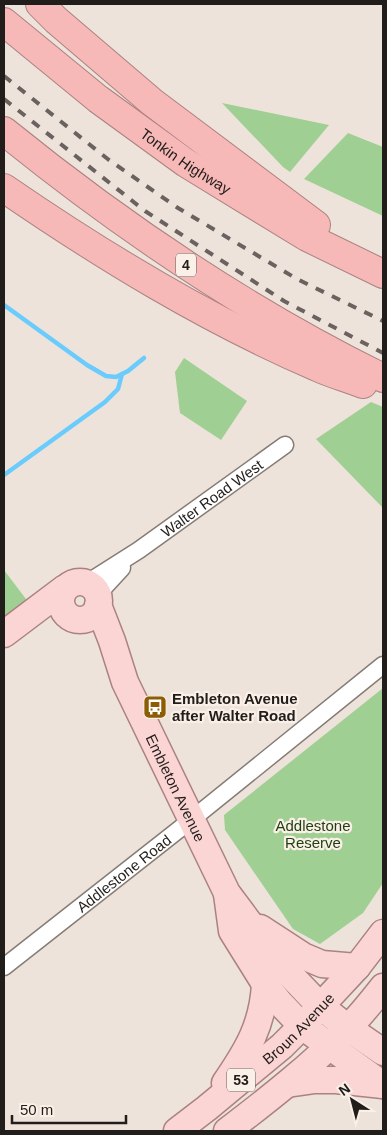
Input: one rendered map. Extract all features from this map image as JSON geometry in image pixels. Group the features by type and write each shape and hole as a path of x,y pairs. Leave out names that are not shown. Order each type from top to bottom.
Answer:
{"highway":[{"path":"40,4 56,20 152,102 379,272"},
{"name":"Tonkin Highway","path":"4,22 98,99 186,164 307,237 379,272"},
{"name":"4","path":"4,131 83,194 219,286 266,315 383,378"},
{"path":"4,188 60,227 160,288 236,329 318,368 383,391"}],"main road":[{"name":"Walter Road West","path":"4,634 83,601"},
{"name":"Walter Road West","path":"4,654 45,624 83,601"},
{"name":"Embleton Avenue","path":"83,601 112,641 125,682 227,893 280,964 320,1006 383,1052"},
{"name":"Embleton Avenue","path":"227,893 232,930 265,984 279,1002 302,1026 383,1085"},
{"path":"247,918 303,956 322,964 357,967"},
{"name":"Broun Avenue","path":"177,1131 282,1046 357,967 383,933"},
{"path":"207,1108 238,1064 253,1038 264,1002 265,984"},
{"name":"53","path":"227,1131 287,1084 330,1046 383,987"},
{"path":"287,1084 315,1080 336,1080 383,1085"}],"street":[{"name":"Walter Road West","path":"83,601 139,550 285,445"},
{"name":"Addlestone Road","path":"4,966 191,820 383,666"}],"green space":[{"path":"222,103 329,125 290,172"},
{"path":"348,133 383,147 383,216 304,179"},
{"path":"184,358 247,401 221,440 180,413 175,372"},
{"path":"371,402 383,407 383,508 316,439"},
{"path":"4,570 32,607 4,628"},
{"name":"Addlestone Reserve","path":"383,688 383,883 363,913 320,944 293,929 225,830 224,815"}],"waterway":[{"path":"4,305 87,365 106,376 116,377 128,371 144,358"},
{"path":"4,475 105,402 118,389 122,374"}],"railway":[{"path":"4,76 109,160 178,208 297,279 383,321"},
{"path":"4,99 145,211 284,301 383,353"}],"place":[{"name":"Embleton Avenue after Walter Road","path":"155,707"}]}
